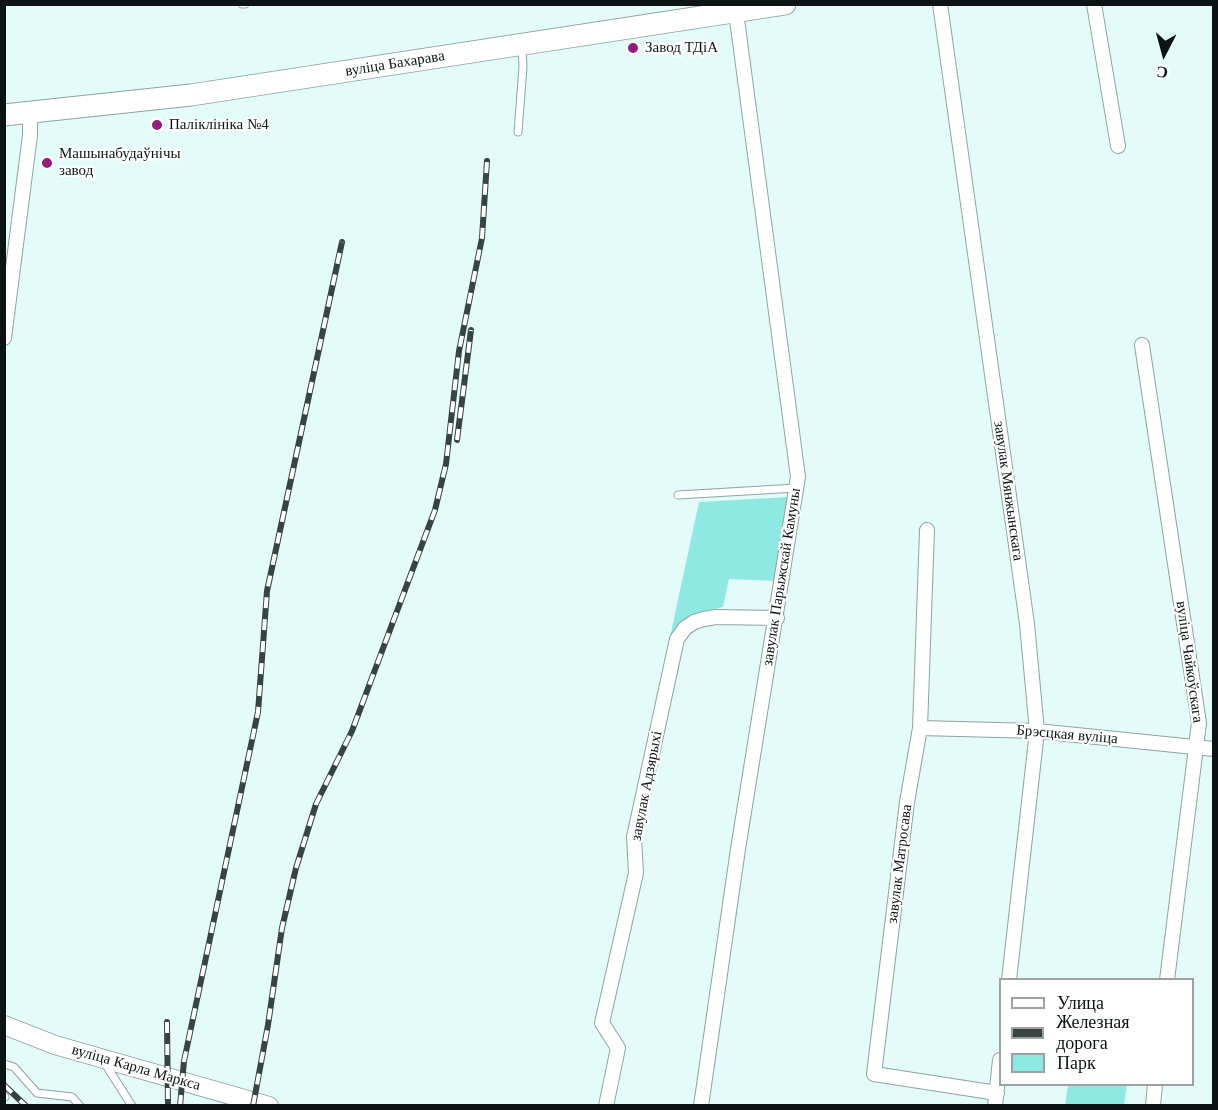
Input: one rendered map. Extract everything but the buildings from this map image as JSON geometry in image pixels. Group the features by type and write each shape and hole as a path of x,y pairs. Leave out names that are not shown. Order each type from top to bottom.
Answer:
{"main road":[{"name":"вуліца Бахарава","path":"4,115 191,95 785,4"},
{"name":"вуліца Карла Маркса","path":"4,1025 55,1045 269,1106"}],"street":[{"name":"завулак Мянжынскага","path":"940,4 1027,624 1036,731 1009,978"},
{"path":"1094,4 1118,146"},
{"name":"завулак Парыжскай Камуны","path":"702,1106 740,837 798,477 736,12"},
{"path":"4,338 30,135 30,113"},
{"name":"вуліца Чайкоўскага","path":"1142,345 1200,723 1167,978"},
{"name":"завулак Матросава","path":"927,530 920,728 907,802 874,1074 996,1099"},
{"name":"завулак Адзярыхі","path":"606,1106 618,1048 602,1023 636,873 634,837 677,639 685,628 704,619 716,617 777,618"},
{"name":"Брэсцкая вуліца","path":"920,728 1036,731 1214,749"},
{"path":"996,1099 999,1070"},
{"path":"1153,1106 1155,1086"}],"lane":[{"path":"518,132 523,67 522,45"},
{"path":"678,495 796,488"},
{"path":"101,1058 132,1106"},
{"path":"4,1064 14,1067 37,1093 72,1097 80,1106"}],"green space":[{"path":"788,497 775,581 729,579 723,607 700,612 670,637 699,502"},
{"path":"1068,1086 1127,1086 1124,1105 1065,1105"}],"railway":[{"path":"253,1106 282,928 296,868 316,804 352,731 435,510 446,464 459,351 482,238 487,161"},
{"path":"180,1106 184,1061 258,712 267,591 342,242"},
{"path":"457,440 471,330"},
{"path":"167,1022 168,1106"},
{"path":"4,1085 26,1106"}],"place":[{"name":"Завод ТДіА","path":"633,48"},
{"name":"Паліклініка №4","path":"157,125"},
{"name":"Машынабудаўнічы завод","path":"47,163"}]}
